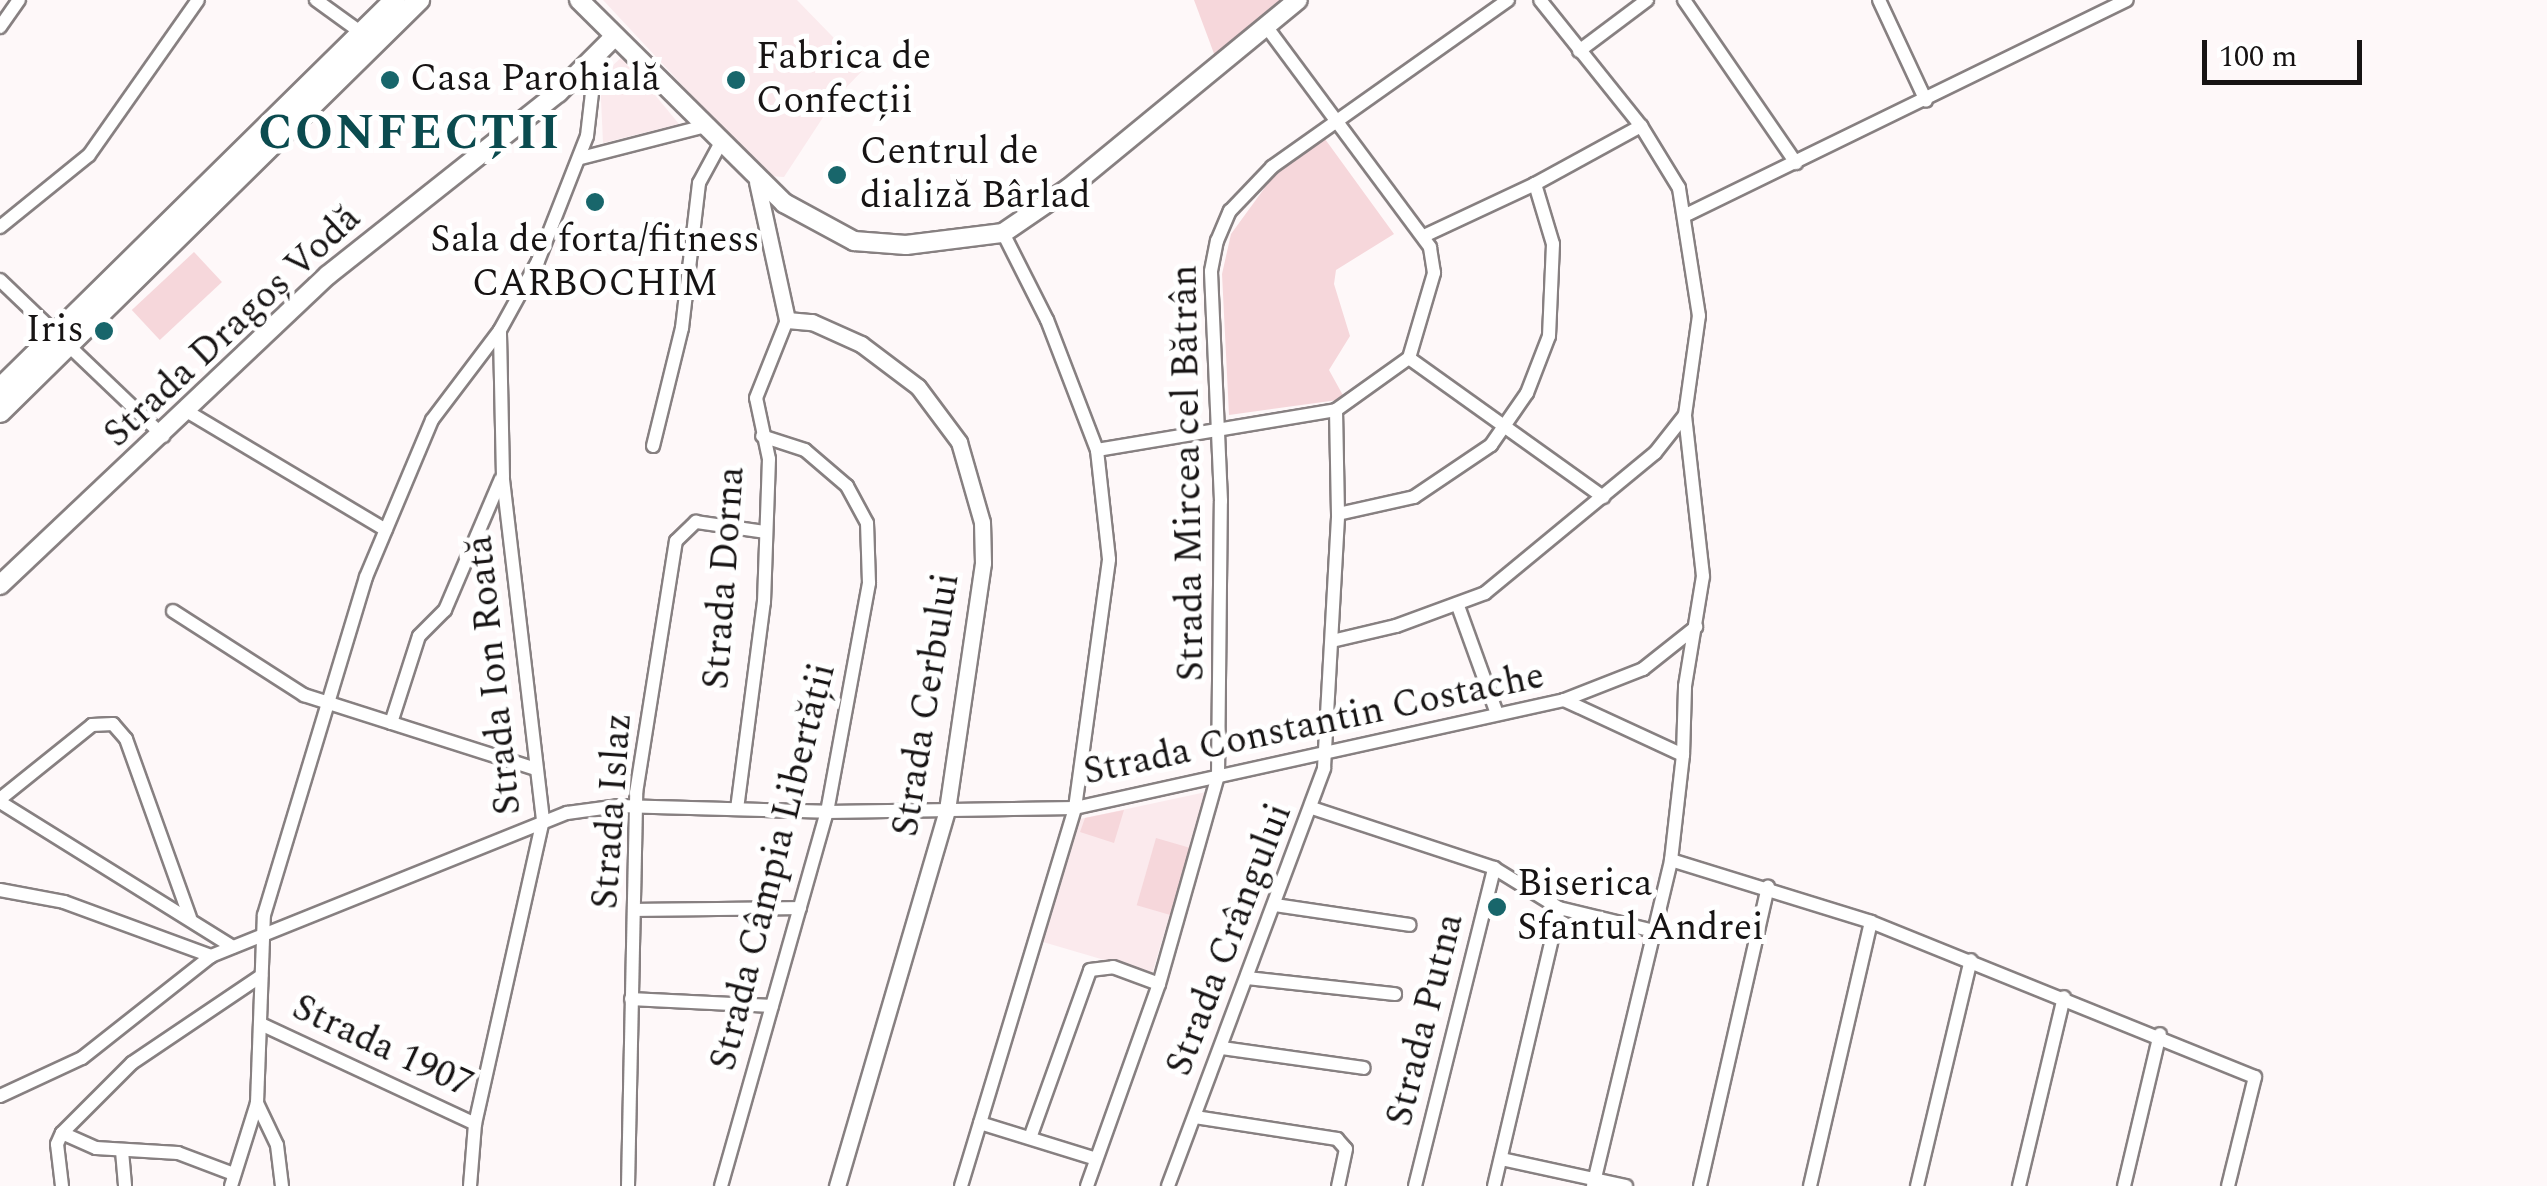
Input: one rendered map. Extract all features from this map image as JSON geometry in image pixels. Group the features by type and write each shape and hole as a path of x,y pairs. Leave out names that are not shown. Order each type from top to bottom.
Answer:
{"main road":[{"path":"370,39 395,0"},
{"path":"0,412 63,340 370,39 419,0"},
{"path":"579,0 612,39 756,182 806,218 854,240 906,245 1003,233 1070,188 1298,0"},
{"name":"Strada Dragoș Vodă","path":"0,585 163,436 328,274 596,58 612,39"},
{"path":"0,389 63,340"}],"street":[{"path":"0,26 19,0"},
{"path":"0,227 90,155 198,0"},
{"path":"316,0 370,39"},
{"name":"Strada Mircea cel Bătrân","path":"1086,1186 1159,984 1218,776 1221,501 1214,428 1211,271 1217,241 1250,188 1508,0"},
{"path":"1540,0 1641,126 1670,169 1688,214 1699,316 1685,415 1702,560 1696,627 1685,686 1671,860 1594,1183"},
{"path":"1579,51 1647,0"},
{"path":"1684,0 1796,163"},
{"path":"1879,0 1926,101"},
{"path":"1688,214 2127,0"},
{"path":"1097,450 1336,410 1410,358 1434,274 1424,236 1266,26"},
{"path":"62,1133 122,1151 178,1154 231,1180 258,1103 263,1025 261,937 353,611 444,398 500,330 581,158 596,58"},
{"path":"1424,236 1534,184 1641,126"},
{"path":"581,158 702,127"},
{"path":"653,446 682,328 699,184 719,146"},
{"path":"756,182 788,320"},
{"path":"1338,514 1414,498 1462,468 1507,425 1538,368 1554,304 1553,244 1534,184"},
{"path":"961,1186 1074,808 1108,573 1107,500 1097,450 1048,320 1003,233"},
{"path":"3,288 163,436"},
{"name":"Strada Dorna","path":"737,809 764,602 769,459 756,398 788,320"},
{"name":"Strada Cerbului","path":"788,320 836,331 904,374 935,408 970,466 982,522 983,562 947,810 836,1186"},
{"name":"Strada Ion Roată","path":"470,1186 476,1124 543,820 502,477 500,330"},
{"path":"1410,358 1603,498"},
{"name":"Strada Crângului","path":"1169,1186 1312,808 1325,752 1338,514 1336,410"},
{"path":"188,412 386,530"},
{"path":"1332,640 1458,606 1523,567 1656,453 1685,415"},
{"name":"Strada Câmpia Libertății","path":"721,1186 827,812 863,630 866,522 826,464 787,440 762,436"},
{"path":"391,723 419,636 444,610 502,477"},
{"name":"Strada Islaz","path":"628,1186 636,807 676,541 696,522 764,532"},
{"path":"1458,606 1496,711"},
{"path":"172,611 282,684 327,705 536,769"},
{"path":"1564,700 1620,681 1696,627"},
{"name":"Strada Constantin Costache","path":"0,1096 82,1058 211,956 543,820 596,807 827,812 1074,808 1496,711 1564,700 1682,755"},
{"path":"190,918 126,739 113,724 92,724 0,800 233,946"},
{"path":"1312,808 1494,868 1559,908 1654,931"},
{"path":"1671,860 1871,922 2160,1034 2256,1077 2228,1186"},
{"name":"Strada Putna","path":"1415,1186 1494,868"},
{"path":"1700,1186 1768,887"},
{"path":"0,890 64,902 211,956"},
{"path":"1275,906 1410,925"},
{"path":"635,910 800,908"},
{"path":"1494,1186 1559,908"},
{"path":"1810,1186 1871,922"},
{"path":"1917,1186 1971,960"},
{"path":"1030,1138 1090,970 1113,967 1159,984"},
{"path":"62,1186 57,1144 62,1133 132,1063 262,976"},
{"path":"1247,978 1394,994"},
{"path":"2019,1186 2064,997"},
{"path":"630,999 772,1006"},
{"name":"Strada 1907","path":"263,1025 476,1124"},
{"path":"2124,1186 2160,1034"},
{"path":"1222,1048 1364,1068"},
{"path":"258,1103 278,1145 282,1186"},
{"path":"1196,1117 1337,1140 1346,1150 1338,1186"},
{"path":"980,1123 1096,1159"},
{"path":"122,1151 125,1186"},
{"path":"1500,1159 1594,1183 1626,1186"}],"shaded area":[{"path":"603,0 797,0 864,69 835,99 784,177 767,176"},
{"path":"1194,0 1293,0 1216,59"},
{"path":"623,56 679,124 603,143 600,77"},
{"path":"1325,139 1394,234 1336,270 1334,284 1350,336 1329,370 1345,399 1229,415 1222,274 1231,234 1274,175"},
{"path":"194,252 222,282 160,340 132,310"},
{"path":"1206,792 1152,974 1043,942 1080,819"},
{"path":"1124,810 1114,843 1080,832 1085,818"},
{"path":"1156,838 1190,848 1170,915 1137,905"}],"place":[{"name":"Casa Parohială","path":"390,80"},
{"name":"Fabrica de Confecții","path":"736,80"},
{"name":"Centrul de dializă Bârlad","path":"837,175"},
{"name":"Sala de forta/fitness CARBOCHIM","path":"595,202"},
{"name":"Iris","path":"104,331"},
{"name":"Biserica Sfantul Andrei","path":"1497,907"}],"district":[{"name":"CONFECȚII","path":"410,134"}]}
